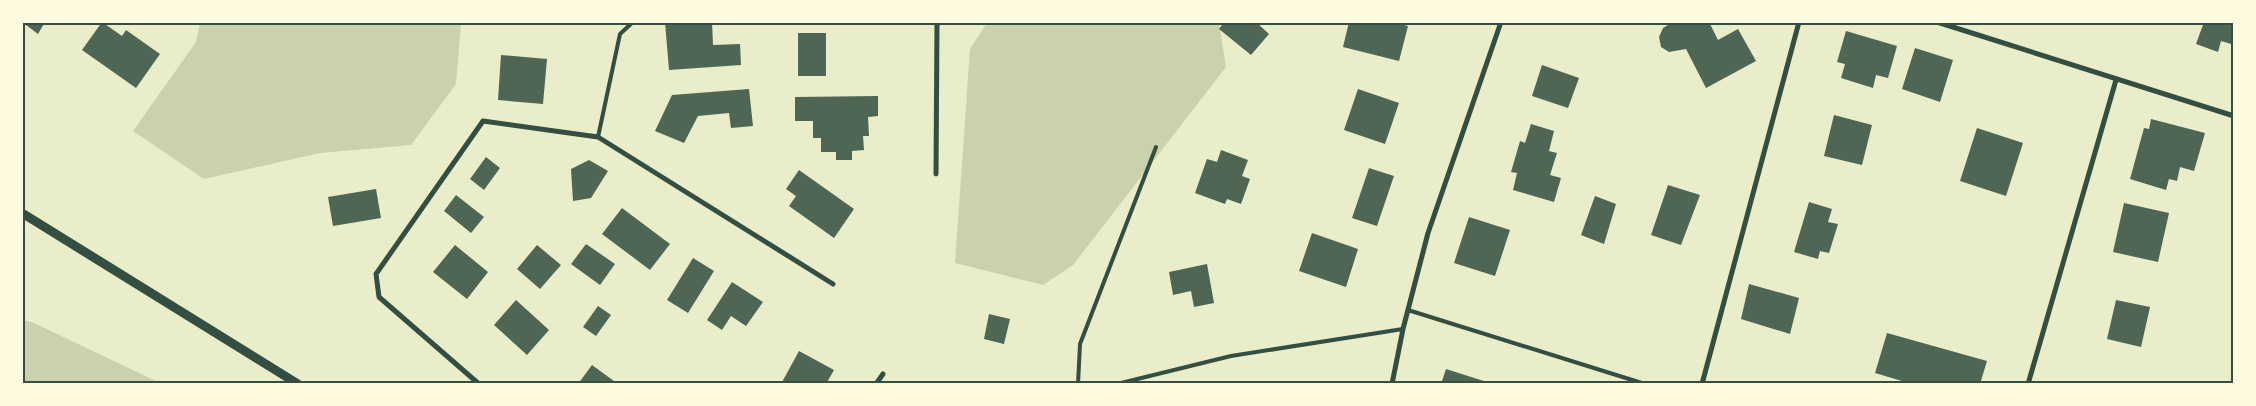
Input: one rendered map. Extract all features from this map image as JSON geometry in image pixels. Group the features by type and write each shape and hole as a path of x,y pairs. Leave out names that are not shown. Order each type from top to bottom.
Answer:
{"street":[{"path":"936,174 937,22"},
{"path":"1392,384 1402,329 1428,233 1501,22"},
{"path":"1702,384 1799,22"},
{"path":"1937,22 2234,116"},
{"path":"2028,384 2116,80"},
{"path":"480,384 379,297 376,274 483,121 598,137 833,284"},
{"path":"23,213 298,384"},
{"path":"876,384 883,374"}],"lane":[{"path":"598,137 620,34 633,22"},
{"path":"1078,384 1080,344 1156,147"},
{"path":"1408,310 1645,384"},
{"path":"1116,384 1232,356 1402,329"}],"green space":[{"path":"200,23 461,23 456,84 411,145 320,153 204,179 133,131 196,42"},
{"path":"987,23 1219,23 1226,67 1073,265 1043,285 955,263 970,49"},
{"path":"23,320 34,323 160,383 23,383"}],"building":[{"path":"22,22 45,22 38,34"},
{"path":"102,22 122,36 126,30 160,54 136,88 82,50"},
{"path":"665,22 712,22 713,45 740,44 741,65 669,70"},
{"path":"1224,22 1256,22 1269,34 1251,55 1219,29"},
{"path":"1349,22 1393,22 1408,26 1399,61 1343,47"},
{"path":"1673,22 1709,22 1718,40 1738,29 1756,61 1706,88 1686,49 1669,52 1661,47 1659,37 1663,28"},
{"path":"2204,22 2234,22 2231,44 2221,41 2218,52 2196,44"},
{"path":"1846,31 1897,46 1888,78 1876,75 1873,88 1841,78 1845,64 1837,62"},
{"path":"798,33 826,33 826,76 798,76"},
{"path":"1915,48 1953,60 1940,102 1902,89"},
{"path":"501,55 547,59 543,104 498,100"},
{"path":"1542,65 1579,78 1568,108 1532,96"},
{"path":"749,89 753,126 731,128 729,113 698,116 684,143 655,131 672,95"},
{"path":"1358,89 1399,103 1385,144 1344,130"},
{"path":"878,96 878,116 868,117 869,136 863,136 864,150 852,151 852,160 836,160 836,152 821,152 821,138 813,138 813,121 795,121 795,97"},
{"path":"1834,115 1872,125 1862,165 1824,156"},
{"path":"2151,119 2205,133 2194,171 2180,167 2177,181 2169,179 2166,190 2130,179 2144,128 2149,129"},
{"path":"1531,124 1554,131 1549,151 1557,153 1550,175 1561,178 1554,202 1513,190 1517,173 1511,172 1520,141 1525,143"},
{"path":"1977,128 2023,143 2006,196 1960,181"},
{"path":"1221,150 1248,160 1242,176 1250,179 1241,204 1227,199 1225,204 1195,193 1207,159 1217,162"},
{"path":"486,157 500,168 484,190 470,179"},
{"path":"589,160 608,171 591,198 573,201 571,169"},
{"path":"1369,168 1394,176 1377,226 1352,218"},
{"path":"799,170 854,209 834,238 789,206 796,196 786,189"},
{"path":"1668,185 1700,195 1681,245 1651,235"},
{"path":"376,189 381,218 333,226 328,197"},
{"path":"456,195 484,217 471,233 444,211"},
{"path":"1595,196 1616,204 1604,244 1581,235"},
{"path":"1809,202 1832,209 1828,222 1838,224 1829,253 1820,251 1818,259 1794,252"},
{"path":"2124,203 2169,213 2158,262 2113,252"},
{"path":"622,208 670,244 650,270 602,234"},
{"path":"1469,217 1510,230 1495,276 1454,263"},
{"path":"1312,233 1358,249 1346,287 1299,271"},
{"path":"586,244 615,264 600,285 571,264"},
{"path":"455,245 488,272 467,299 433,272"},
{"path":"537,245 561,265 540,289 517,269"},
{"path":"693,258 714,271 688,313 667,300"},
{"path":"1207,264 1214,303 1194,307 1191,291 1173,295 1169,272"},
{"path":"732,282 763,302 746,326 731,316 722,330 707,320"},
{"path":"1749,284 1799,298 1790,334 1741,319"},
{"path":"516,300 549,330 527,355 494,325"},
{"path":"2116,300 2150,307 2141,347 2107,339"},
{"path":"598,306 611,315 596,336 583,327"},
{"path":"989,314 1010,319 1004,344 984,339"},
{"path":"1887,333 1987,361 1980,384 1912,384 1875,373"},
{"path":"799,351 834,370 826,384 781,384"},
{"path":"592,365 618,384 578,384"},
{"path":"1446,369 1487,382 1487,384 1441,384"}]}
